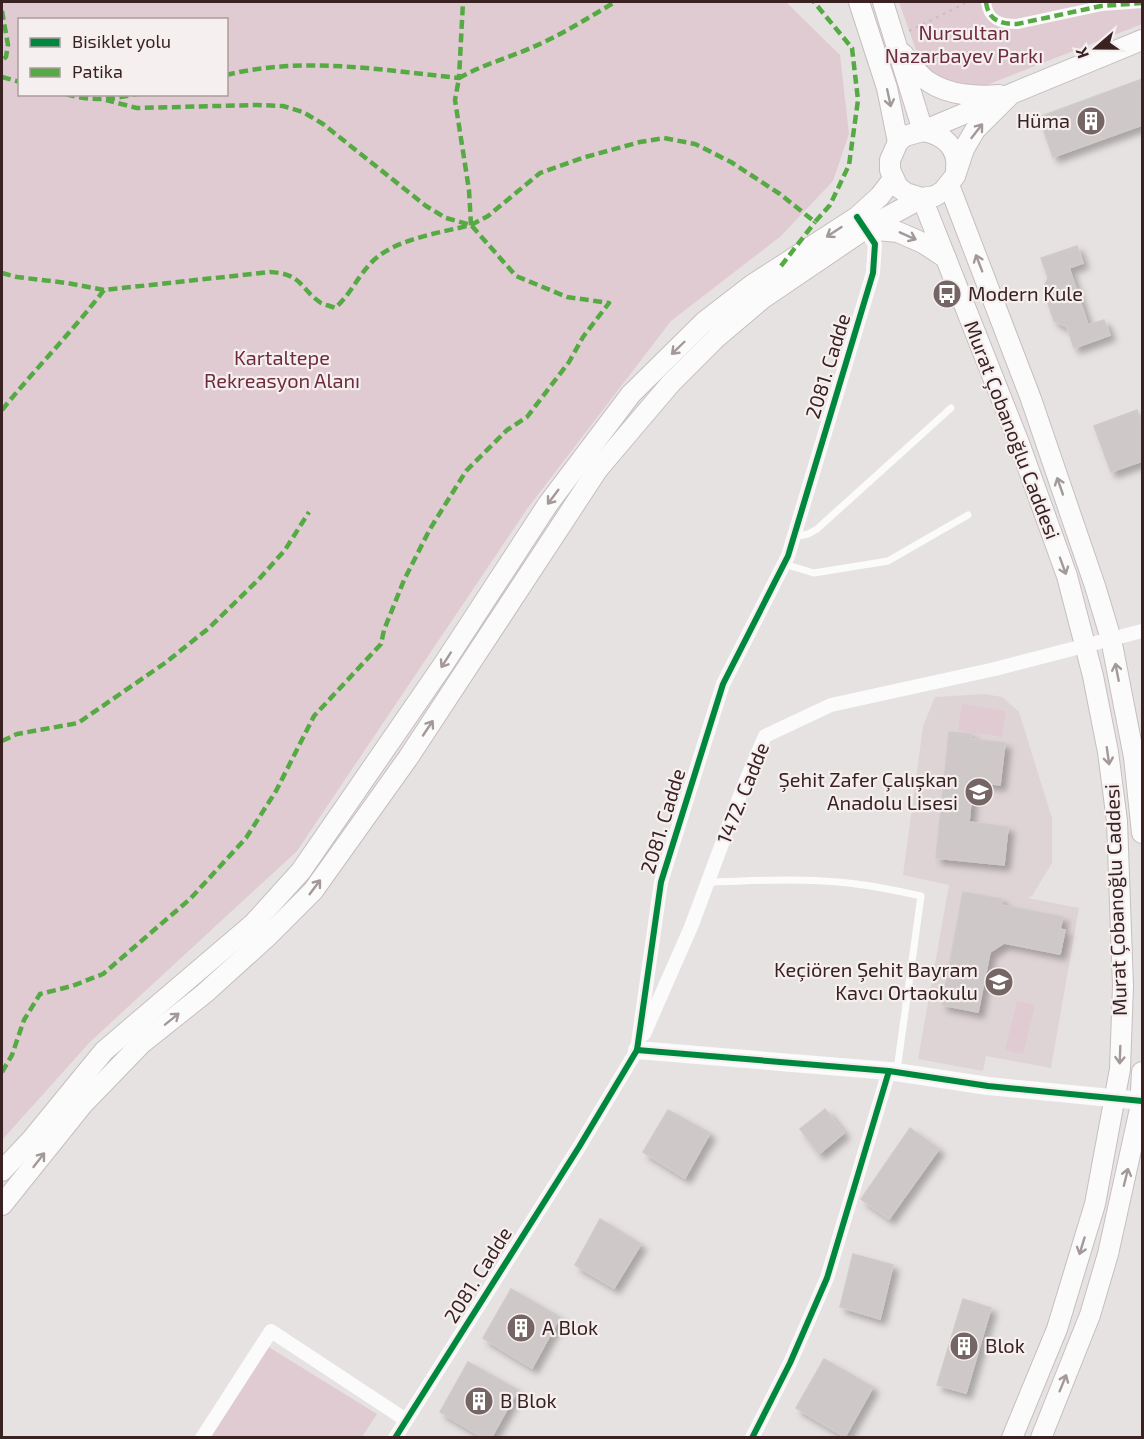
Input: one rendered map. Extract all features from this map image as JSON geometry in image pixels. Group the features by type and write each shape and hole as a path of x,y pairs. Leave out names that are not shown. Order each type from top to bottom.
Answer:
{"main road":[{"path":"859,2 887,88 898,142"},
{"path":"883,2 923,131"},
{"path":"923,131 1143,40"},
{"path":"896,42 928,82 950,92 986,96 1011,94"},
{"path":"2,1171 32,1139 104,1051 254,923 302,871 443,665 548,504 631,394 704,322 752,285 861,223 922,198 935,196 952,180 964,149 975,130 1011,94"},
{"path":"922,198 906,194 893,179 890,159 898,142 914,132 934,132 950,145 957,165 952,180"},
{"path":"2,1205 83,1104 141,1044 205,993 268,936 313,891 408,758 598,469 671,383 717,337 762,299 861,223 893,179"},
{"name":"Murat Çobanoğlu Caddesi","path":"952,180 1031,399 1111,639 1134,757 1143,833"},
{"name":"Murat Çobanoğlu Caddesi","path":"922,198 1067,576 1085,645 1108,752 1116,821 1123,986 1120,1069 1095,1204 1061,1318 1012,1437"},
{"path":"861,223 898,232 923,243 946,258"},
{"path":"1041,1437 1096,1295 1129,1167 1140,1109 1143,1072"}],"street":[{"path":"986,2 991,17 1006,24 1027,22 1101,6 1143,3"},
{"name":"2081. Cadde","path":"395,1437 638,1050 661,882 723,684 784,564 794,537 873,273 875,244 861,223"},
{"name":"1472. Cadde","path":"638,1050 691,927 765,736 831,705 995,669 1143,631"},
{"path":"638,1050 893,1072 988,1086 1141,1101"},
{"path":"752,1437 790,1363 827,1278 893,1072"},
{"path":"202,1437 271,1331 406,1420"}],"lane":[{"path":"794,537 817,529 951,408"},
{"path":"784,564 813,573 888,561 968,515"},
{"path":"707,882 810,880 868,885 921,896 893,1072"}],"path":[{"path":"896,42 968,2"}],"shaded area":[{"path":"985,694 1002,697 1019,712 1052,818 1052,863 1032,896 1028,898 1079,908 1051,1068 986,1056 983,1071 918,1059 949,885 903,875 923,726 935,697"}],"green space":[{"name":"Kartaltepe Rekreasyon Alanı","path":"2,2 786,2 840,55 849,134 833,181 781,236 671,321 527,509 297,851 90,1042 2,1140"},
{"name":"Nursultan Nazarbayev Parkı","path":"899,2 1142,2 1142,24 982,87 949,85 928,71 917,53"},
{"path":"962,704 1006,711 1002,737 958,730"},
{"path":"1017,1001 1035,1005 1023,1054 1005,1050"},
{"path":"267,1346 377,1414 362,1437 208,1438"}],"building":[{"name":"Hüma","path":"1142,79 1142,125 1053,157 1039,117"},
{"path":"1077,246 1083,263 1069,268 1088,325 1104,320 1110,335 1074,348 1067,327 1054,321 1043,288 1048,278 1041,258"},
{"path":"1137,410 1142,425 1142,461 1111,472 1094,426"},
{"path":"949,732 971,734 970,739 1005,743 1000,785 973,782 969,822 1008,827 1004,865 936,858"},
{"path":"963,892 1002,899 1001,905 1063,917 1060,929 1065,930 1060,954 1004,943 990,952 978,1012 942,1005"},
{"path":"825,1109 844,1133 819,1154 800,1129"},
{"path":"668,1110 710,1133 685,1178 643,1152"},
{"path":"910,1128 939,1149 889,1219 861,1199"},
{"path":"600,1219 641,1244 614,1288 575,1265"},
{"path":"853,1254 893,1265 880,1319 840,1307"},
{"name":"A Blok","path":"511,1289 560,1317 532,1368 483,1338"},
{"name":"Blok","path":"963,1299 991,1308 966,1393 937,1385"},
{"path":"824,1359 873,1387 845,1437 796,1408"},
{"name":"B Blok","path":"468,1362 518,1390 491,1438 484,1438 440,1412"}],"marked path":[{"path":"228,75 255,69 313,65 459,78 463,2"},
{"path":"2,410 104,290 270,272 281,273 295,279 321,303 335,308 379,255 417,238 471,225 469,190 455,100 459,78 543,42 615,2"},
{"path":"471,225 488,216 540,173 582,158 640,142 664,138 695,144 731,162 780,194 815,222 830,205 849,165 858,100 852,48 814,2"},
{"path":"986,2 989,13 996,20 1017,24 1101,6 1142,3"},
{"path":"2,11 8,45 6,57 2,60"},
{"path":"2,77 18,81"},
{"path":"75,96 102,99 125,96"},
{"path":"2,1072 12,1055 24,1020 40,994 72,986 103,974 190,899 246,838 276,791 314,716 381,644 384,630 404,580 430,529 466,471 507,430 527,417 569,362 583,337 609,303 567,297 516,276 471,225 446,218 426,206 323,124 303,112 283,106 257,105 137,108 106,100"},
{"path":"781,266 815,222"},
{"path":"2,273 104,290"},
{"path":"2,741 17,734 78,723 165,663 209,628 259,579 285,550 309,512"}],"cycle path":[{"path":"395,1438 579,1147 637,1050 661,882 723,684 788,556 873,273 875,244 857,217"},
{"path":"637,1050 889,1071 988,1086 1142,1101"},
{"path":"752,1438 790,1363 827,1278 889,1071"}],"place":[{"name":"Hüma","path":"1091,121"},
{"name":"Modern Kule","path":"947,294"},
{"name":"Şehit Zafer Çalışkan Anadolu Lisesi","path":"979,792"},
{"name":"Keçiören Şehit Bayram Kavcı Ortaokulu","path":"999,982"},
{"name":"A Blok","path":"521,1328"},
{"name":"Blok","path":"964,1346"},
{"name":"B Blok","path":"479,1401"}]}
